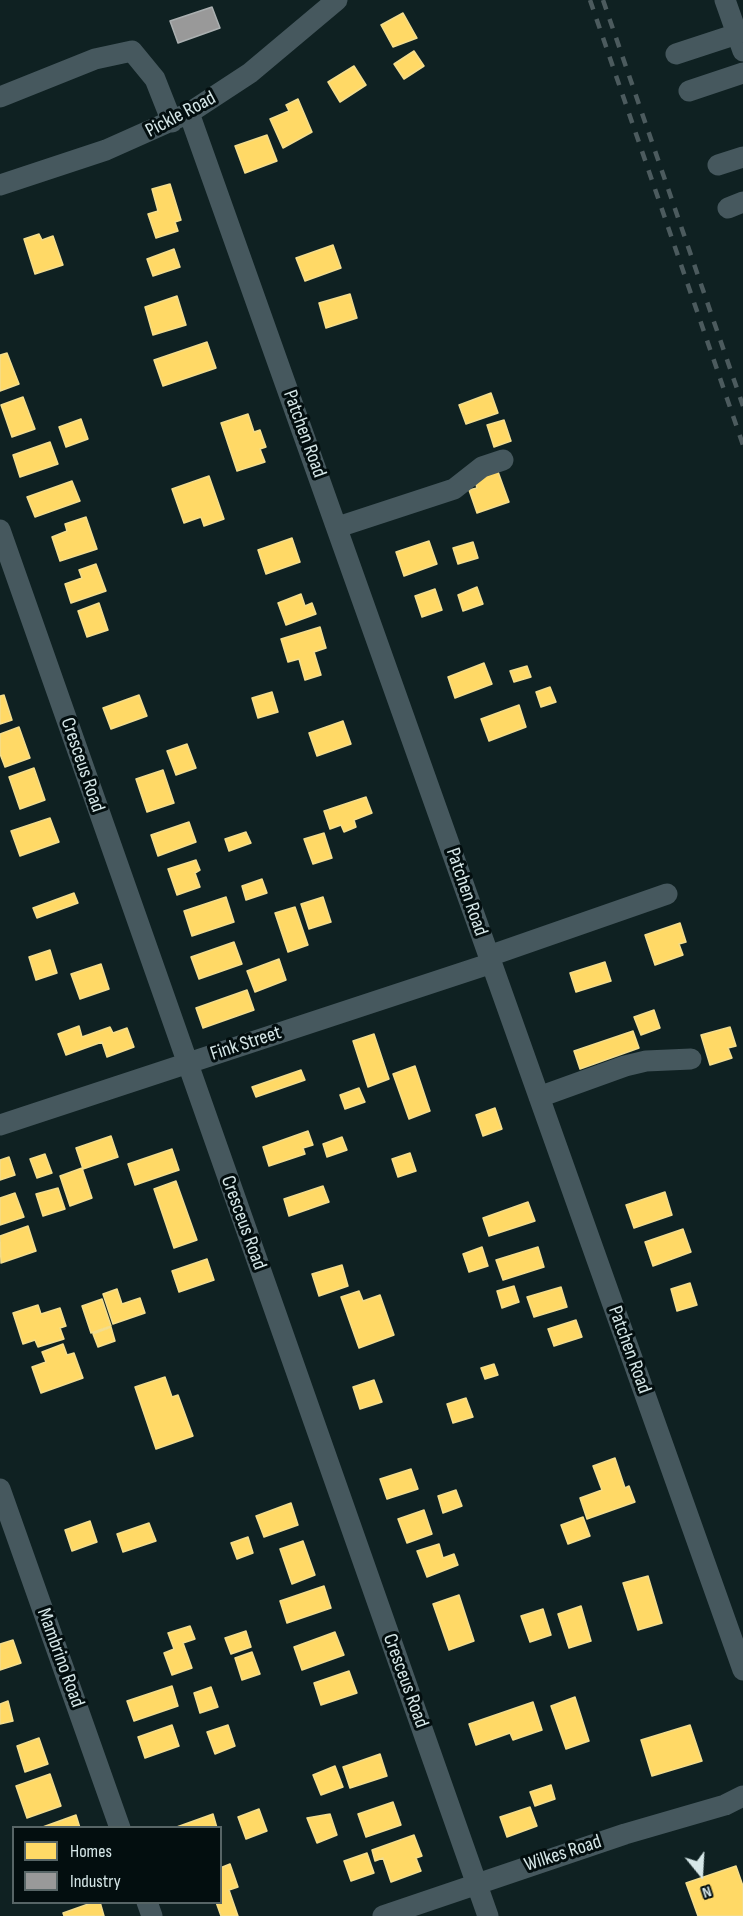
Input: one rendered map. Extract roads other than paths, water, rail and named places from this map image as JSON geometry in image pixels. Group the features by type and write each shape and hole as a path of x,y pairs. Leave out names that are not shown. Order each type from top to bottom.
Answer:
{"street":[{"name":"Pickle Road","path":"0,185 106,150 180,118 250,73 337,0"},
{"path":"676,54 740,42 725,0"},
{"name":"Patchen Road","path":"0,97 95,59 132,51 155,79 180,118 338,527 743,1671"},
{"path":"689,91 743,73"},
{"path":"718,165 743,157"},
{"path":"338,527 454,489 482,467 503,460"},
{"name":"Cresceus Road","path":"0,530 186,1064 488,1916"},
{"name":"Fink Street","path":"0,1125 491,960 667,894"},
{"path":"539,1097 625,1066 646,1061 691,1059"},
{"name":"Mambrino Road","path":"0,1489 120,1826"},
{"name":"Wilkes Road","path":"383,1916 625,1834 725,1805 743,1796"}],"railway":[{"path":"590,0 743,445"},
{"path":"603,0 743,406"}]}
